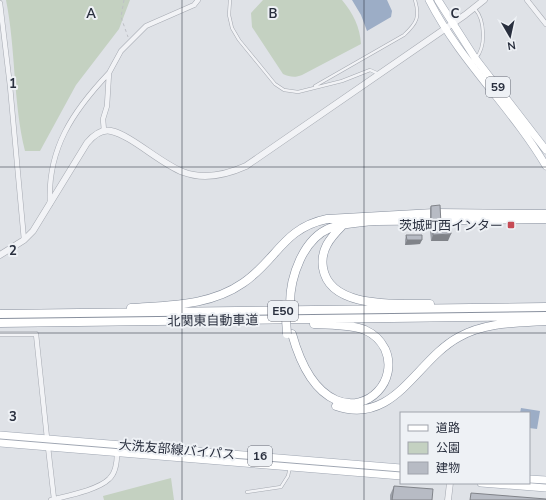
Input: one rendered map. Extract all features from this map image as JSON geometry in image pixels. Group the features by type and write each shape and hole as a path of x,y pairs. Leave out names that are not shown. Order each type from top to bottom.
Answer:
{"highway":[{"path":"517,214 546,209"},
{"path":"42,314 172,305 214,298 245,282 299,229 314,221 337,218 434,213 546,214"},
{"path":"337,218 316,232 300,251 290,276 287,304 292,353 302,372 320,395 334,405 360,409 382,404 395,396 432,356 461,336 493,325 546,321"},
{"path":"287,304 294,279 308,247 320,234 332,228 377,221 546,220"},
{"path":"342,226 327,242 323,256 323,263 329,283 340,293 364,300 385,302 499,304 524,307"},
{"name":"北関東自動車道","path":"0,314 546,307"},
{"name":"北関東自動車道","path":"0,323 546,316"},
{"path":"211,320 340,325 366,331 378,340 386,353 389,368 385,382 375,395 362,402 345,403 330,397 318,387 306,371 290,334"}],"main road":[{"name":"59","path":"429,0 445,29 468,63 528,138 546,166"},
{"name":"59","path":"438,0 475,58 546,149"},
{"name":"大洗友部線バイパス","path":"0,434 400,468"},
{"name":"大洗友部線バイパス","path":"0,443 400,476"},
{"path":"530,479 546,480"},
{"path":"494,484 546,488"}],"street":[{"path":"50,205 49,190 53,158 63,135 79,108 109,73 121,50 146,26 194,6 198,0"},
{"path":"0,255 24,240 33,231 88,143 94,136 111,131 121,135 170,166 184,173 198,176 222,174 246,166 475,9 484,0"},
{"path":"526,0 546,24"},
{"path":"0,3 11,94 24,240"},
{"path":"104,132 103,119 107,106 109,73"},
{"path":"0,334 36,334 47,438"},
{"path":"48,447 52,500 88,489 110,479 114,473 118,453"},
{"path":"448,500 450,484"}],"lane":[{"path":"230,0 229,15 232,28 239,40 275,84 284,90 298,92 342,81 370,70 380,74"},
{"path":"311,88 404,35 414,26 418,17 415,0"},
{"path":"475,9 481,19 482,46 480,53 475,58"},
{"path":"246,492 281,487 288,476 290,467"}],"path":[{"path":"124,0 121,23 130,41"}],"green space":[{"path":"6,0 130,0 119,29 76,85 40,151 25,151 18,114 12,38"},
{"path":"263,0 342,0 355,20 361,44 297,77 283,74 252,27 251,13"},
{"path":"171,478 174,500 104,500 103,496"}],"water":[{"path":"352,0 387,0 392,11 391,17 367,31 361,15"},
{"path":"521,408 540,411 537,429 530,428 530,412 520,412"}],"building":[{"path":"440,205 441,224 431,224 431,206"},
{"path":"450,225 451,234 433,235 433,226"},
{"path":"406,235 422,235 422,240 407,240"},
{"path":"394,486 433,489 432,500 392,500"},
{"path":"471,493 546,499 546,500 470,500"}],"place":[{"name":"茨城町西インター","path":"511,225"}]}
